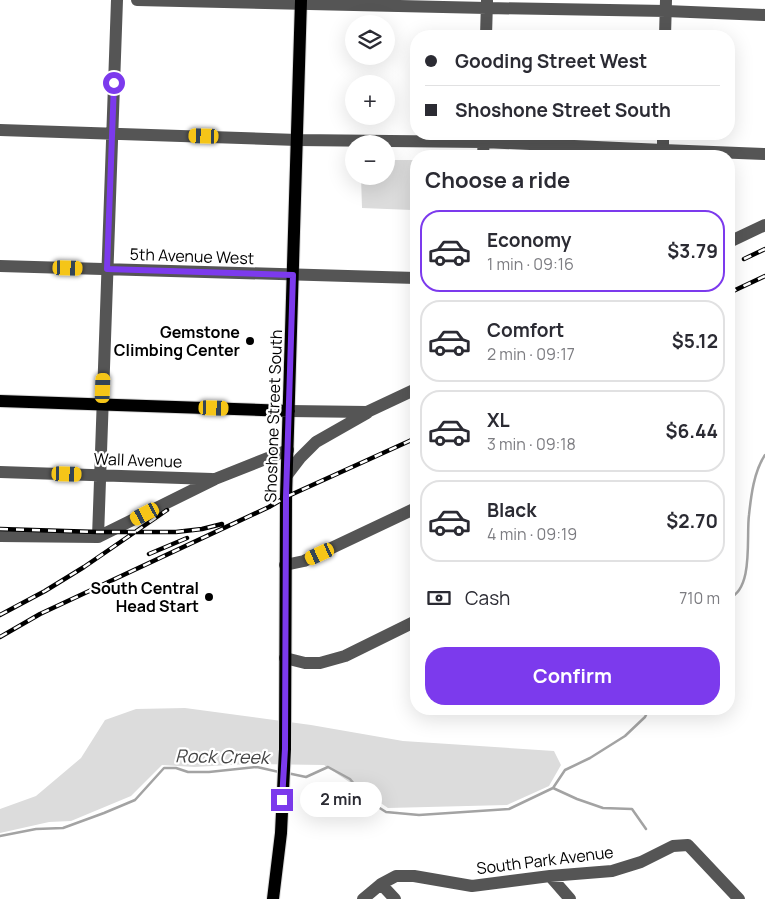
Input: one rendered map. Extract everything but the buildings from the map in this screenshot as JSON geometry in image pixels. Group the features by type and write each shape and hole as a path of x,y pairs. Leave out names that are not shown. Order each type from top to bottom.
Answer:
{"main road":[{"name":"Shoshone Street South","path":"273,899 281,833 285,749 285,565 301,2"},
{"path":"0,401 289,411"}],"street":[{"path":"98,537 117,0"},
{"path":"137,0 666,5 765,15"},
{"path":"486,30 487,4"},
{"path":"665,30 666,5"},
{"path":"0,130 297,140 410,139"},
{"path":"507,140 627,150"},
{"path":"735,154 765,154"},
{"path":"735,239 765,225"},
{"name":"5th Avenue West","path":"0,266 410,278"},
{"path":"287,475 316,442 367,412 410,392"},
{"path":"289,411 367,412"},
{"path":"0,536 98,537 215,479 288,450"},
{"name":"Wall Avenue","path":"0,472 215,479"},
{"path":"285,565 304,561 410,511"},
{"path":"285,662 320,663 345,656 410,624"},
{"name":"South Park Avenue","path":"362,899 381,884 396,876 414,876 472,886 550,876 612,871 641,862 674,846 688,846 739,899"},
{"path":"550,876 570,899"},
{"path":"381,884 394,899"}],"shaded area":[{"path":"395,160 410,160 410,210 362,208 361,185 395,185"},
{"path":"185,708 311,725 403,741 554,751 561,765 549,786 507,805 388,808 324,765 248,764 194,767 162,765 131,796 71,821 49,822 0,833 0,809 36,796 81,758 105,720 136,709"}],"waterway":[{"name":"Rock Creek","path":"735,594 742,584 746,573 752,492 758,468 765,455"},
{"name":"Rock Creek","path":"287,773 306,777 328,767 350,779 367,800 386,812 419,815 509,809 553,788 565,770 590,758 625,736 646,715"},
{"name":"Rock Creek","path":"0,836 36,829 63,828 104,813 135,800 164,768 176,768 188,772 209,772 257,767 279,772"},
{"path":"553,788 603,808 632,809 646,829"}],"railway":[{"path":"744,259 765,249"},
{"path":"735,290 765,276"},
{"path":"0,637 40,614 269,507 286,497 410,441"},
{"path":"0,615 84,567 167,510"},
{"path":"0,529 176,532 222,524"},
{"path":"149,554 187,538"}],"place":[{"name":"Gemstone Climbing Center","path":"250,341"},
{"name":"South Central Head Start","path":"209,597"}],"route":[{"path":"114,83 107,269 293,275 286,497 285,749 282,800"}]}
